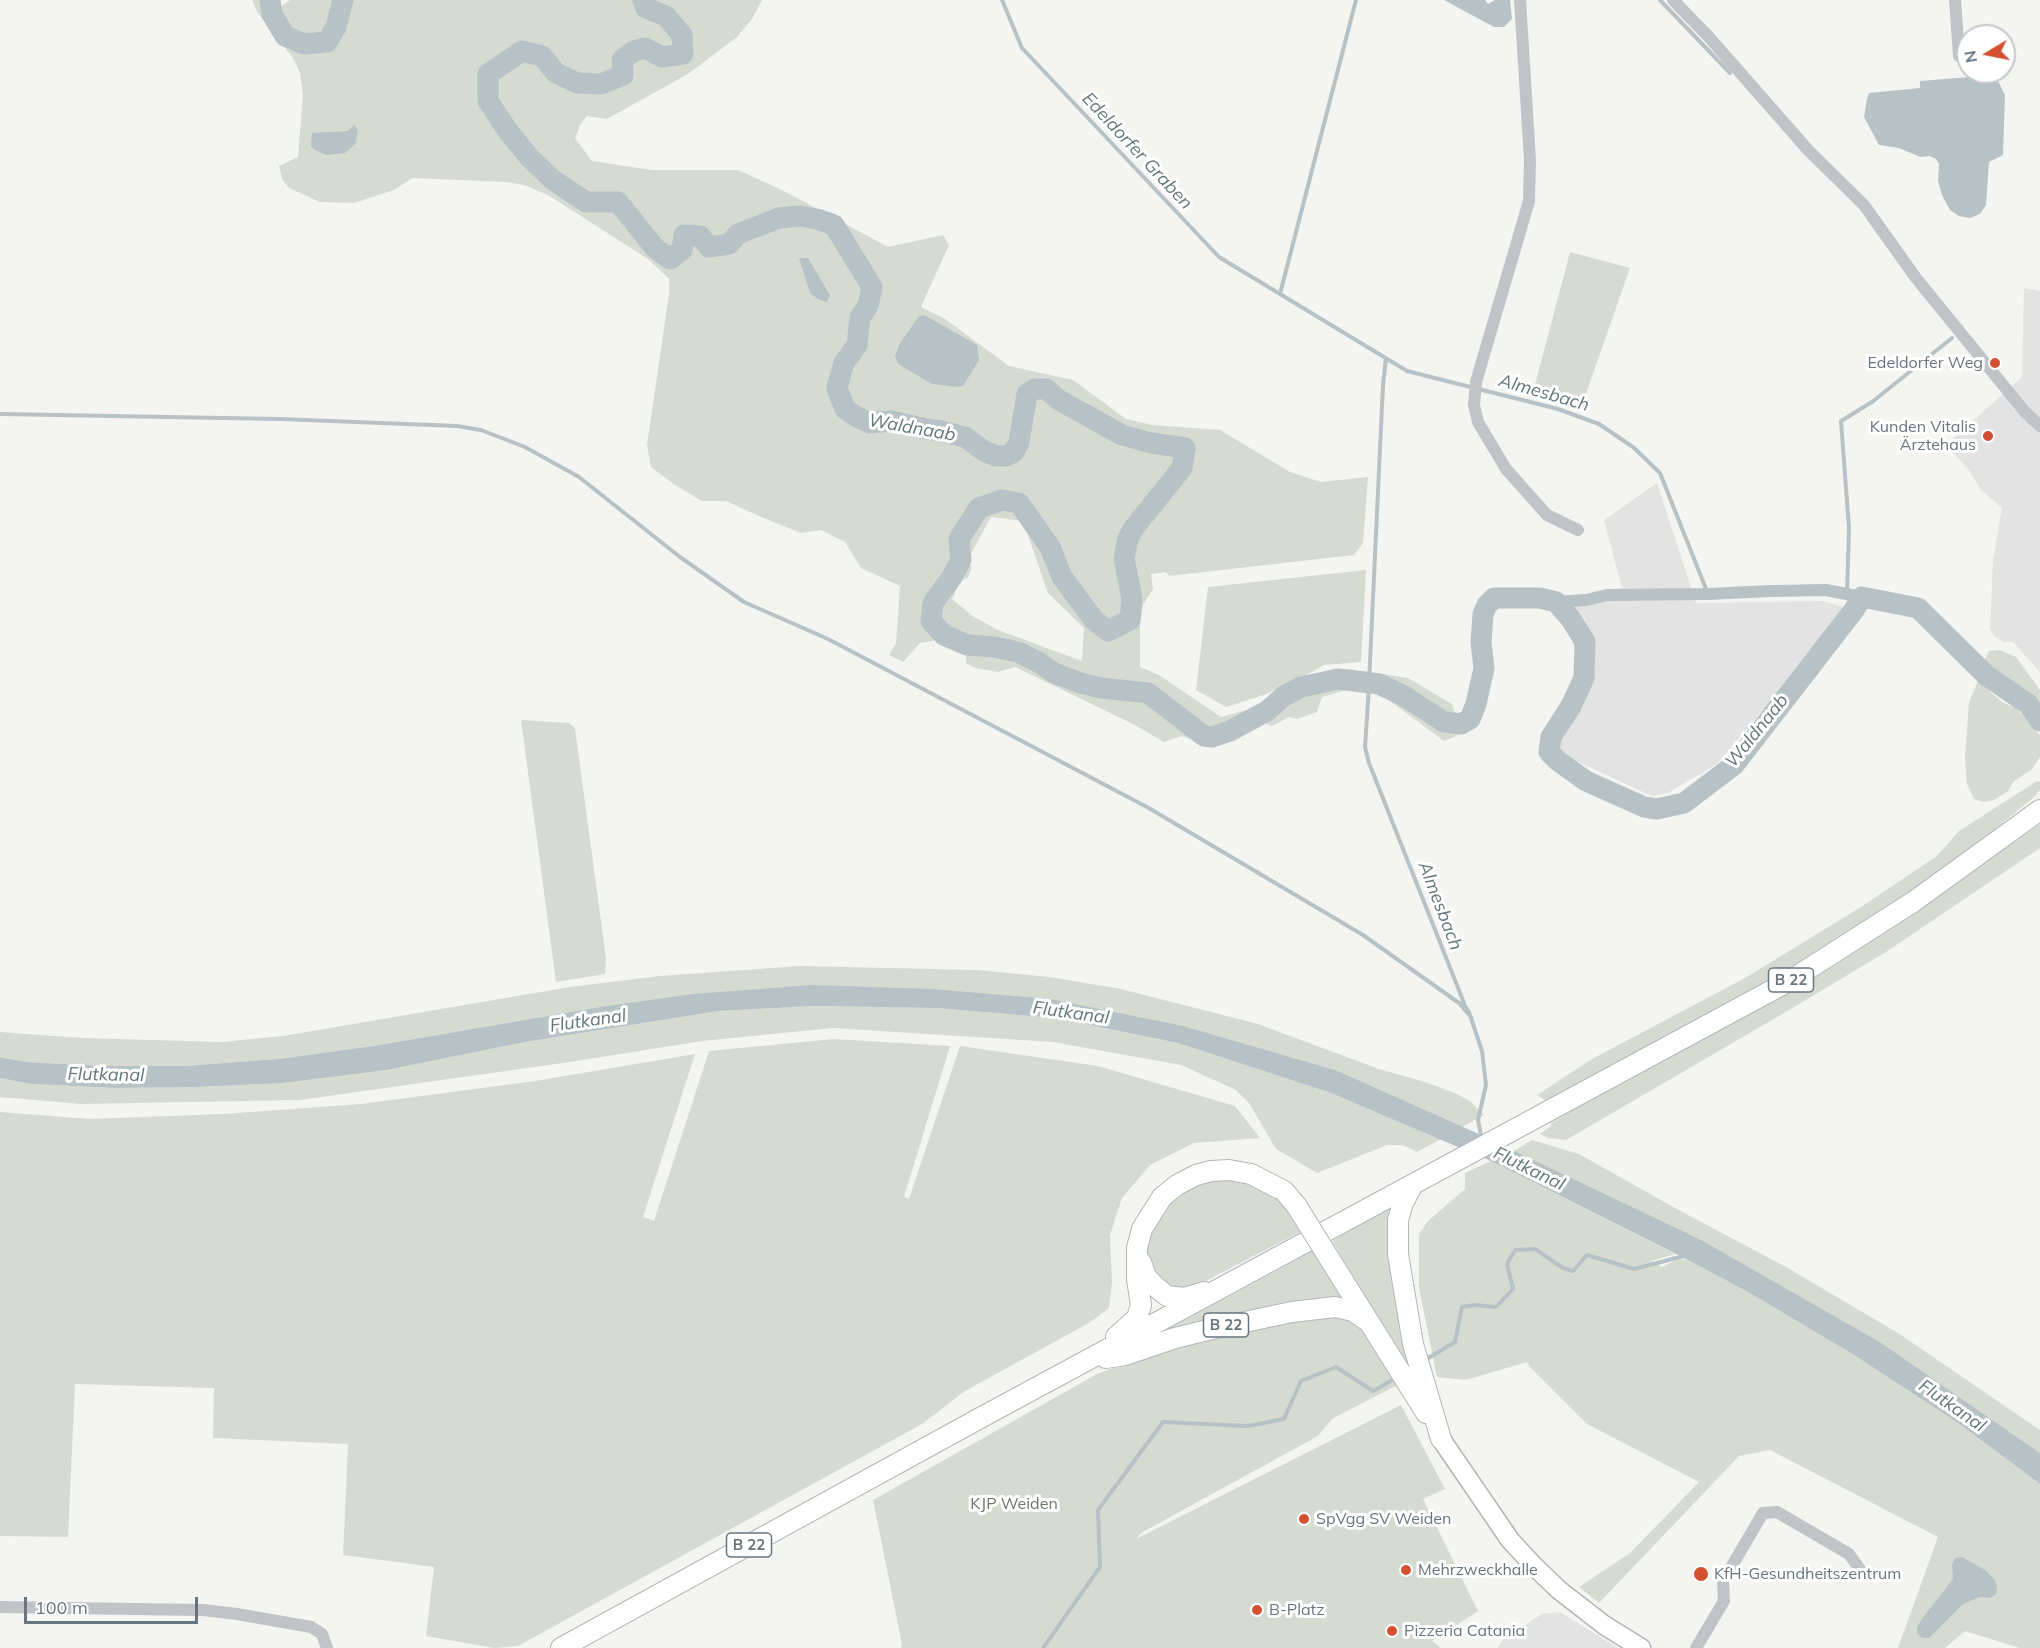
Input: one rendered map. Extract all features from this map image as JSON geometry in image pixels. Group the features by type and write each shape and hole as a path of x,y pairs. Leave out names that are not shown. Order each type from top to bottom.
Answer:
{"main road":[{"name":"B 22","path":"561,1648 1791,980 1913,903 2040,810"},
{"path":"1083,1363 1137,1318 1142,1305 1137,1279 1137,1248 1142,1229 1162,1197 1177,1185 1196,1175 1211,1171 1229,1170 1251,1174 1284,1191 1296,1205 1369,1322 1424,1400 1441,1438"},
{"path":"1412,1186 1403,1203 1398,1221 1398,1254 1404,1302 1424,1400"},
{"path":"1137,1248 1146,1277 1167,1296 1184,1298 1233,1283"},
{"name":"B 22","path":"1083,1363 1125,1354 1175,1338 1292,1312 1335,1307 1353,1311 1369,1322"}],"street":[{"path":"1520,0 1530,160 1529,201 1473,396 1478,422 1506,469 1547,515 1578,530"},
{"path":"1673,0 1708,36 1808,150 1863,205 1923,287 2025,412 2040,426"},
{"path":"1955,0 1957,24"},
{"path":"1441,1438 1510,1540 1534,1566 1559,1590 1595,1618 1641,1648"},
{"path":"1696,1648 1724,1601 1723,1581 1763,1513 1777,1512 1849,1554 1862,1572"},
{"path":"0,1607 203,1610 311,1627 322,1634 327,1648"}],"shaded area":[{"path":"2024,288 2040,291 2040,672 2013,642 2004,642 1994,636 1990,629 1993,561 2002,508 1981,490 1969,470 1946,445 2022,377"},
{"path":"1657,483 1696,603 1823,601 1849,609 1717,764 1668,793 1652,796 1559,753 1557,747 1591,680 1593,654 1585,619 1567,598 1622,588 1604,520"},
{"path":"1560,1612 1618,1648 1497,1648 1504,1639 1542,1614"}],"green space":[{"path":"252,0 278,0 279,8 290,0 762,0 752,19 737,37 688,74 607,119 587,116 580,125 575,138 592,161 652,170 738,170 784,191 888,247 943,235 949,245 921,307 945,319 1009,366 1073,380 1126,419 1152,425 1220,430 1290,472 1321,482 1368,477 1363,543 1354,555 1169,576 1166,572 1151,574 1153,589 1143,605 1140,625 1140,667 1159,675 1221,717 1258,707 1296,680 1264,695 1226,707 1196,690 1208,587 1366,570 1361,662 1324,665 1303,677 1349,669 1408,678 1452,704 1461,734 1444,741 1382,695 1354,688 1322,697 1317,712 1297,719 1289,717 1272,726 1263,722 1209,746 1182,736 1164,742 1133,724 1015,667 998,672 975,668 966,663 966,651 970,648 939,640 920,643 903,662 889,655 896,643 900,586 861,568 845,542 821,530 801,533 726,501 702,501 651,467 647,445 669,294 669,279 648,259 548,195 524,185 506,182 412,178 394,190 354,203 320,202 289,188 282,179 279,166 298,157 303,94 300,73 293,58 257,12","holes":["991,517 1023,521 1048,593 1084,628 1082,661 998,630 974,617 952,599 961,581 968,577 972,568 967,561"]},
{"path":"1570,252 1630,268 1581,408 1532,396"},
{"path":"2000,650 2016,657 2040,690 2040,708 2028,693 2011,684 1983,663 1989,651"},
{"path":"1978,681 2002,702 2016,708 2040,735 2040,757 2032,769 2013,782 2008,791 1994,800 1983,802 1974,799 1967,784 1965,757 1969,702"},
{"path":"521,720 569,723 575,728 606,959 605,974 556,982"},
{"path":"2037,781 2040,782 2040,790 2033,798 1974,846 1908,895 1806,961 1550,1103 1537,1095 1592,1059 1745,978 1861,907 1937,856 1959,831"},
{"path":"2040,824 2040,848 1886,952 1566,1140 1548,1138 1540,1134 1551,1126 1551,1123 1576,1108 1835,965"},
{"path":"800,966 978,970 1049,977 1121,989 1258,1024 1379,1069 1457,1094 1471,1102 1484,1115 1462,1127 1338,1071 1050,999 600,1007 373,1046 278,1059 184,1066 105,1066 26,1062 0,1057 0,1032 83,1038 221,1042 283,1036 570,987 660,976"},
{"path":"814,1006 936,1008 1055,1018 1178,1043 1331,1093 1441,1139 1417,1152 1403,1145 1387,1145 1317,1173 1276,1149 1249,1103 1236,1090 1181,1065 1053,1042 833,1028 702,1041 300,1100 81,1104 0,1097 0,1078 31,1084 114,1088 283,1083 387,1070 525,1042 719,1011"},
{"path":"834,1039 950,1046 904,1197 909,1199 960,1046 1098,1066 1235,1106 1260,1138 1194,1143 1150,1165 1122,1198 1110,1235 1112,1282 1109,1308 1089,1323 965,1391 922,1424 518,1646 494,1648 426,1636 434,1567 343,1555 348,1444 213,1438 214,1388 75,1384 68,1537 0,1536 0,1112 90,1119 223,1114 361,1104 535,1081 695,1054 643,1217 654,1221 709,1051"},
{"path":"1532,1140 1579,1154 1786,1267 1898,1333 2040,1430 2040,1453 1883,1344 1514,1151"},
{"path":"1491,1161 1675,1254 1652,1261 1662,1267 1676,1260 1686,1259 1748,1292 1854,1355 1958,1423 2040,1484 2040,1648 2020,1648 1965,1631 1945,1648 1898,1648 1938,1537 1770,1450 1739,1456 1599,1603 1579,1587 1630,1553 1699,1482 1587,1424 1527,1362 1466,1380 1437,1377 1419,1288 1419,1234 1428,1221 1465,1189 1465,1173"},
{"path":"1222,1179 1243,1180 1261,1186 1282,1204 1302,1231 1196,1286 1178,1289 1163,1285 1145,1259 1148,1234 1160,1212 1179,1194 1198,1183"},
{"path":"1388,1209 1394,1211 1414,1373 1332,1241"},
{"path":"1313,1251 1341,1293 1340,1298 1148,1340"},
{"name":"KJP Weiden","path":"1315,1315 1351,1317 1362,1328 1397,1385 1332,1419 1318,1436 1141,1533 1136,1539 1401,1405 1445,1489 1423,1499 1478,1611 1432,1641 1441,1648 901,1648 873,1500 1097,1374 1166,1348"}],"water":[{"path":"1444,0 1485,0 1488,4 1495,0 1510,0 1512,19 1504,27 1494,27"},
{"path":"1956,78 1956,84 2000,84 2005,95 2003,155 1989,162 1986,205 1980,214 1970,218 1959,216 1950,210 1938,181 1939,164 1936,159 1930,156 1920,157 1899,148 1879,145 1864,117 1869,93 1920,88 1920,81"},
{"path":"354,125 358,130 356,143 345,153 327,155 311,146 312,133 348,131"},
{"path":"799,258 808,258 830,295 827,302 810,293"},
{"path":"924,315 977,345 979,360 963,386 932,384 898,364 895,356 899,345 919,316"},
{"name":"Flutkanal","path":"812,985 932,989 1050,999 1183,1026 1338,1071 1481,1135 1701,1240 1883,1344 2040,1453 2040,1484 1958,1423 1854,1355 1748,1292 1491,1161 1331,1093 1178,1043 1055,1018 936,1008 814,1006 719,1011 525,1042 387,1070 283,1083 114,1088 31,1084 0,1078 0,1057 26,1062 105,1066 184,1066 278,1059 373,1046 600,1007 693,994"},
{"path":"1962,1557 1985,1570 1995,1580 1996,1594 1990,1598 1980,1597 1963,1604 1929,1638 1922,1638 1917,1633 1917,1627 1953,1579 1952,1565 1955,1558"}],"waterway":[{"name":"Waldnaab","path":"270,0 272,14 285,36 304,44 327,42 336,27 343,0"},
{"name":"Waldnaab","path":"643,0 646,8 666,16 682,35 683,54 662,57 645,48 634,51 622,60 623,75 601,84 577,83 556,73 542,56 522,51 488,74 488,101 529,157 553,180 586,202 618,202 655,248 670,259 682,250 684,235 700,236 709,247 729,244 738,234 779,218 799,216 834,225 872,287 868,306 860,317 857,345 844,363 837,388 845,409 870,423 891,421 941,431 965,437 984,451 996,456 1006,456 1014,452 1019,442 1027,394 1035,389 1046,389 1059,400 1122,435 1151,443 1185,448 1182,468 1133,529 1128,539 1124,558 1132,599 1130,620 1108,631 1094,620 1062,577 1050,547 1019,503 1002,500 979,508 959,539 961,560 933,603 931,621 944,635 967,645 995,647 1018,652 1054,673 1080,683 1101,688 1148,693 1204,736 1212,737 1230,731 1267,711 1284,696 1301,687 1338,679 1379,684 1404,696 1444,722 1461,724 1470,719 1476,704 1484,668 1481,643 1483,614 1487,605 1494,598 1540,598 1556,602 1571,619 1585,642 1584,678 1571,706 1551,737 1549,752 1586,781 1644,807 1657,809 1684,803 1734,765 1862,597 1918,608 1987,676 2028,704 2040,721"},
{"name":"Almesbach","path":"1002,0 1022,48 1219,257 1407,371 1558,409 1599,424 1633,447 1660,473 1708,594"},
{"name":"Almesbach","path":"1280,294 1356,0"},
{"path":"1660,0 1730,73"},
{"path":"1847,594 1849,528 1841,421 1872,402 1952,338"},
{"name":"Almesbach","path":"1369,683 1386,358"},
{"path":"0,414 280,419 457,426 481,430 525,447 579,477 680,557 744,602 828,639 1147,807 1363,935 1459,1003 1463,1003 1469,1012 1459,1003 1471,1017"},
{"name":"Almesbach","path":"1556,602 1586,600 1607,595 1826,590 1862,597"},
{"name":"Almesbach","path":"1369,687 1365,747 1369,763 1464,1003"},
{"name":"Almesbach","path":"1470,1015 1482,1051 1486,1085 1478,1120 1481,1135"},
{"path":"1425,1360 1455,1342 1462,1307 1475,1305 1496,1307 1513,1289 1507,1264 1515,1250 1535,1249 1563,1268 1573,1271 1587,1255 1634,1269 1684,1256"},
{"path":"1043,1648 1100,1567 1098,1510 1163,1422 1248,1426 1284,1419 1301,1381 1336,1367 1373,1391 1396,1378"}],"place":[{"name":"Edeldorfer Weg","path":"1995,363"},
{"name":"Kunden Vitalis Ärztehaus","path":"1988,436"},
{"name":"SpVgg SV Weiden","path":"1304,1519"},
{"name":"Mehrzweckhalle","path":"1406,1570"},
{"name":"KfH-Gesundheitszentrum","path":"1701,1574"},
{"name":"B-Platz","path":"1257,1610"},
{"name":"Pizzeria Catania","path":"1392,1631"}],"water label":[{"name":"Edeldorfer Graben","path":"1137,151"}]}
